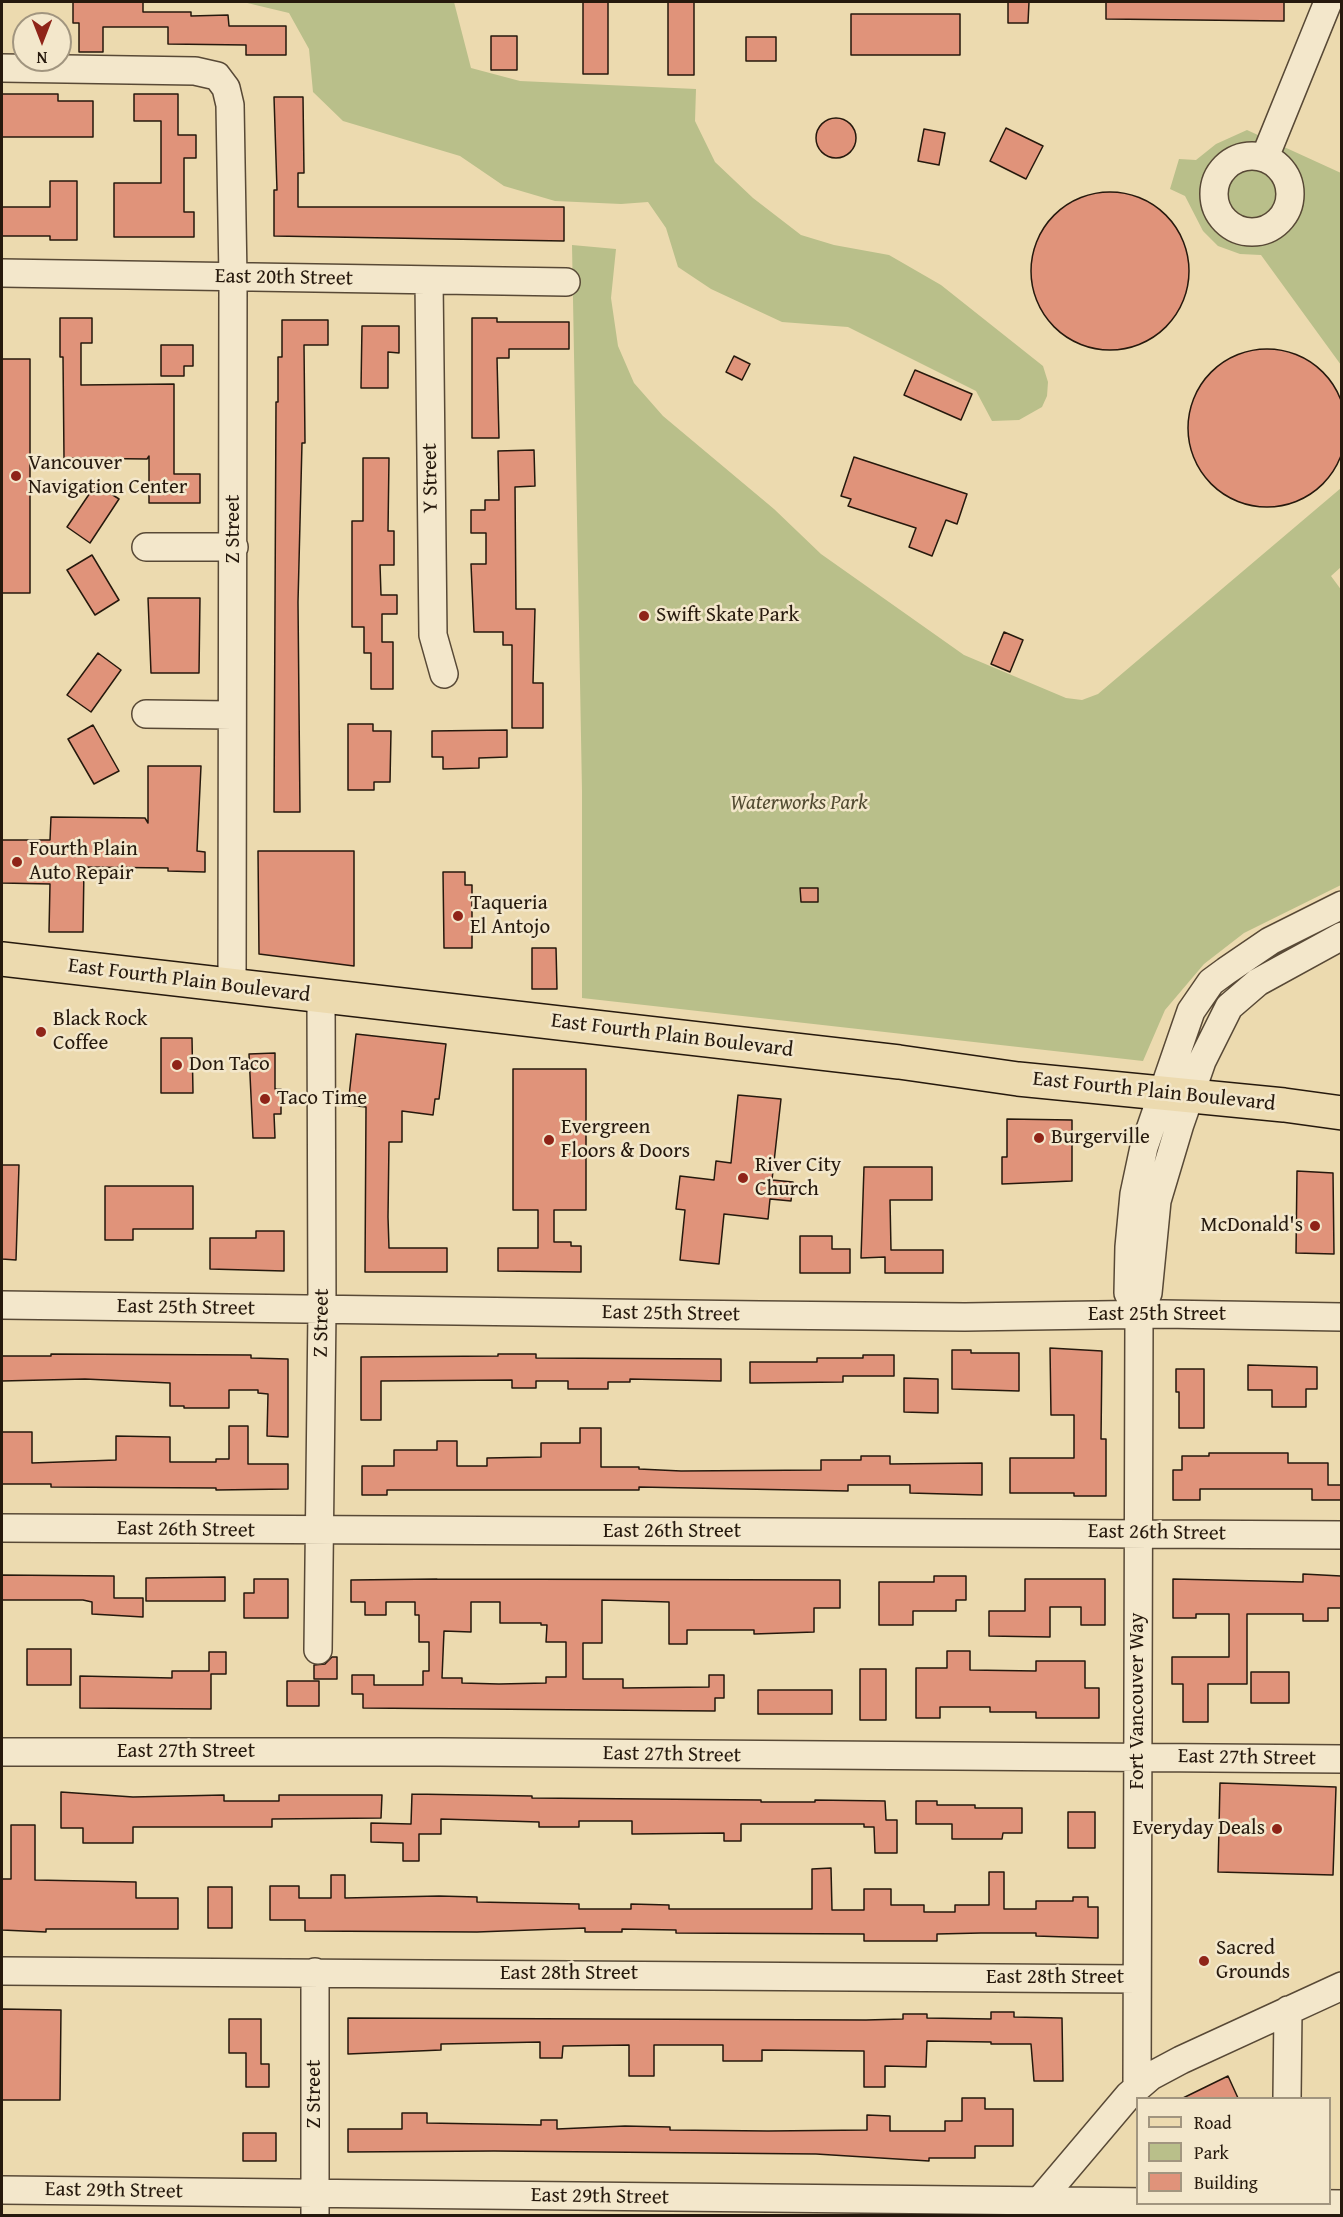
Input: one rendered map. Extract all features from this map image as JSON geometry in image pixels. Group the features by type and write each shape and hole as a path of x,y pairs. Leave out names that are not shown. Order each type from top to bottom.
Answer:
{"main road":[{"name":"East Fourth Plain Boulevard","path":"2,959 1341,1113"}],"street":[{"path":"1265,157 1328,2"},
{"name":"Z Street","path":"2,68 195,70 217,76 226,88 230,105 234,547 232,986"},
{"name":"East 20th Street","path":"2,273 566,282"},
{"name":"Y Street","path":"429,280 433,636 444,674"},
{"path":"146,547 234,547"},
{"path":"146,714 232,714"},
{"name":"Fort Vancouver Way","path":"1137,2087 1139,1314 1148,1293 1157,1201 1176,1095 1185,1026 1211,982 1270,941 1341,905"},
{"name":"Fort Vancouver Way","path":"1176,1095 1236,1000 1282,967 1341,936"},
{"name":"Z Street","path":"318,1650 322,1310 321,996"},
{"name":"East 25th Street","path":"2,1305 964,1317 1139,1314 1341,1317"},
{"name":"East 26th Street","path":"2,1528 1341,1535"},
{"name":"East 27th Street","path":"2,1752 440,1752 1341,1759"},
{"name":"East 28th Street","path":"2,1971 1137,1979"},
{"name":"Z Street","path":"315,1972 315,2205"},
{"path":"1033,2209 1137,2087 1181,2060 1341,1986"},
{"path":"1287,2097 1288,2010"},
{"name":"East 29th Street","path":"2,2190 315,2205 1033,2209 1240,2205"}],"green space":[{"path":"243,2 454,2 471,68 520,81 696,89 695,121 715,162 753,198 801,235 834,245 889,255 941,285 1043,366 1048,382 1047,396 1042,407 1019,420 992,421 976,391 848,327 782,322 711,289 678,267 666,228 648,202 621,204 555,201 504,186 460,156 343,121 313,92 309,49 289,13"},
{"path":"1247,130 1341,173 1341,365 1261,255 1240,254 1218,246 1203,231 1185,196 1170,189 1179,159 1196,160 1216,144"},
{"name":"Waterworks Park","path":"572,245 616,249 611,298 618,346 634,383 663,416 774,509 821,554 964,655 1066,698 1082,700 1098,694 1341,488 1341,567 1331,576 1342,591 1341,885 1244,933 1204,964 1165,1010 1143,1061 582,998 582,791"}],"building":[{"path":"73,2 143,2 143,12 191,12 191,16 228,15 229,26 286,26 286,55 246,55 246,45 168,44 168,27 103,27 103,52 79,52 79,23 73,23"},
{"path":"583,2 608,2 608,74 583,74"},
{"path":"668,2 694,2 694,75 668,75"},
{"path":"1008,2 1029,2 1028,23 1008,23"},
{"path":"1106,2 1284,2 1284,21 1106,19"},
{"path":"851,14 960,14 960,55 851,55"},
{"path":"491,36 517,36 517,70 491,70"},
{"path":"746,37 776,37 776,61 746,61"},
{"path":"2,94 58,94 58,101 93,101 93,137 2,137"},
{"path":"134,94 178,94 178,135 196,135 196,158 184,158 184,212 194,212 194,237 114,237 114,183 161,183 161,121 134,121"},
{"path":"274,97 303,97 304,173 298,173 298,207 564,207 564,241 274,236 274,190 277,190"},
{"path":"836,118 850,124 856,138 850,152 836,158 822,152 816,138 822,124"},
{"path":"1006,128 1043,146 1026,179 990,161"},
{"path":"924,129 945,133 939,165 918,161"},
{"path":"50,181 77,181 77,240 50,240 50,236 2,236 2,207 50,207"},
{"path":"1110,192 1125,193 1140,198 1154,205 1166,215 1176,227 1183,241 1188,256 1188,286 1183,301 1176,315 1166,327 1154,337 1140,344 1125,349 1110,350 1095,349 1080,344 1066,337 1054,327 1044,315 1037,301 1032,286 1031,271 1032,256 1037,241 1044,227 1054,215 1066,205 1080,198 1095,193"},
{"path":"60,318 92,318 92,343 81,343 81,385 174,384 174,474 200,474 200,503 149,503 149,456 147,459 64,458 63,357 60,357"},
{"path":"472,318 497,318 497,322 569,322 569,349 509,349 509,358 497,358 499,438 472,438"},
{"path":"282,320 328,320 328,345 304,345 305,443 302,443 298,602 300,812 274,812 276,402 278,402 278,357 282,357"},
{"path":"362,326 399,326 399,353 388,352 388,388 361,388"},
{"path":"161,345 193,345 193,366 184,366 184,376 161,376"},
{"path":"1267,349 1297,355 1323,372 1340,398 1344,413 1344,443 1340,458 1323,484 1297,501 1267,507 1237,501 1211,484 1194,458 1188,428 1194,398 1211,372 1237,355"},
{"path":"734,356 750,364 742,380 726,372"},
{"name":"Vancouver Navigation Center","path":"2,359 30,359 30,593 2,593"},
{"path":"915,370 972,394 961,420 904,395"},
{"path":"534,450 535,486 515,487 516,609 535,609 533,683 543,683 543,728 512,728 512,645 503,645 503,632 474,632 471,564 486,564 486,533 471,533 471,510 485,510 485,500 499,500 498,451"},
{"path":"854,457 967,494 957,524 946,520 932,556 909,547 916,528 848,506 851,499 841,496"},
{"path":"363,458 389,458 388,531 394,531 394,565 380,565 381,595 397,595 397,614 382,614 382,642 393,642 393,689 371,689 371,653 364,653 364,627 352,627 352,521 363,521"},
{"path":"96,484 119,499 90,543 67,527"},
{"path":"92,555 119,600 95,615 67,570"},
{"path":"148,598 200,598 199,673 151,673"},
{"path":"1004,632 1023,640 1010,672 991,664"},
{"path":"98,653 121,670 91,712 67,695"},
{"path":"348,724 373,724 373,731 391,731 390,782 374,782 374,790 348,790"},
{"path":"93,725 119,771 94,784 68,739"},
{"path":"507,730 507,757 479,758 479,768 443,769 443,757 432,757 432,731"},
{"path":"148,766 201,766 197,851 205,852 205,872 168,871 168,868 84,867 83,932 49,932 50,884 2,883 2,840 50,840 51,817 145,818 148,823"},
{"path":"258,851 354,851 354,966 259,954"},
{"name":"Taqueria El Antojo","path":"443,872 465,872 465,885 472,885 472,948 444,948"},
{"path":"800,888 818,888 818,902 801,902"},
{"path":"532,948 556,948 557,989 532,989"},
{"path":"356,1034 446,1044 439,1099 435,1099 433,1115 402,1111 402,1142 389,1142 388,1217 389,1248 447,1248 447,1272 365,1272 366,1107 348,1105"},
{"name":"Don Taco","path":"161,1038 192,1038 193,1093 161,1093"},
{"name":"Taco Time","path":"275,1053 275,1089 281,1089 281,1114 274,1114 275,1138 253,1138 249,1054"},
{"name":"Evergreen Floors & Doors","path":"513,1069 586,1069 586,1210 554,1210 554,1242 571,1242 571,1246 581,1246 581,1272 498,1271 498,1248 538,1248 538,1210 513,1210"},
{"name":"River City Church","path":"738,1095 781,1099 772,1180 793,1182 791,1201 770,1199 768,1219 724,1214 719,1264 680,1260 685,1210 676,1209 680,1176 714,1180 716,1161 731,1163"},
{"name":"Burgerville","path":"1007,1119 1072,1120 1072,1181 1002,1184 1002,1157 1007,1157"},
{"path":"2,1165 19,1165 16,1260 2,1259"},
{"path":"864,1167 932,1167 932,1200 890,1200 891,1250 943,1250 943,1273 885,1273 885,1257 861,1258"},
{"name":"McDonald's","path":"1297,1171 1333,1173 1334,1254 1296,1253"},
{"path":"105,1186 193,1186 193,1229 133,1229 133,1240 105,1240"},
{"path":"256,1231 284,1231 284,1271 210,1269 210,1238 256,1238"},
{"path":"800,1236 832,1236 832,1249 850,1249 850,1273 800,1273"},
{"path":"1050,1348 1102,1351 1101,1439 1106,1439 1106,1496 1074,1496 1074,1493 1010,1493 1010,1458 1074,1458 1074,1415 1051,1415"},
{"path":"952,1350 971,1350 971,1353 1019,1353 1019,1391 952,1389"},
{"path":"51,1354 251,1355 251,1358 288,1359 288,1437 267,1436 268,1394 258,1393 258,1390 229,1390 229,1408 184,1408 184,1406 170,1406 170,1383 85,1379 2,1381 2,1356 51,1356"},
{"path":"498,1354 536,1354 536,1358 721,1359 721,1381 630,1379 630,1382 608,1382 608,1389 568,1389 568,1381 536,1381 536,1388 512,1388 512,1380 381,1381 381,1420 361,1420 361,1357 498,1356"},
{"path":"863,1355 894,1355 894,1376 843,1376 843,1382 750,1383 750,1362 817,1362 817,1358 863,1358"},
{"path":"1248,1365 1317,1367 1317,1389 1306,1389 1306,1407 1272,1407 1272,1390 1248,1390"},
{"path":"1176,1369 1204,1369 1204,1428 1179,1428 1179,1392 1176,1392"},
{"path":"904,1378 938,1379 938,1413 904,1412"},
{"path":"229,1426 248,1426 248,1464 288,1464 288,1489 216,1490 216,1488 51,1487 51,1484 2,1484 2,1432 32,1432 32,1463 116,1460 116,1436 170,1437 170,1462 216,1462 216,1459 229,1459"},
{"path":"580,1428 601,1428 601,1467 639,1467 639,1469 681,1471 821,1470 821,1460 861,1460 861,1456 890,1456 890,1464 982,1463 982,1495 910,1493 910,1485 848,1485 848,1491 639,1487 639,1490 387,1490 387,1495 362,1495 362,1466 394,1466 394,1450 437,1450 437,1441 457,1441 457,1466 487,1466 487,1458 541,1457 541,1443 580,1443"},
{"path":"1209,1453 1288,1453 1288,1463 1328,1463 1328,1485 1341,1485 1341,1500 1312,1500 1312,1489 1200,1489 1200,1500 1173,1500 1173,1470 1182,1470 1182,1456 1209,1456"},
{"path":"1303,1574 1341,1576 1341,1608 1328,1608 1328,1621 1303,1621 1303,1614 1247,1614 1247,1684 1208,1684 1208,1722 1183,1722 1183,1684 1172,1684 1172,1657 1229,1657 1229,1614 1196,1614 1196,1618 1173,1618 1173,1579 1303,1582"},
{"path":"2,1575 114,1576 114,1598 143,1598 143,1617 92,1614 92,1602 83,1600 2,1600"},
{"path":"934,1576 966,1576 966,1600 956,1600 956,1611 913,1611 913,1625 879,1625 879,1582 934,1582"},
{"path":"225,1577 225,1601 146,1601 146,1578"},
{"path":"254,1579 288,1579 288,1618 244,1618 244,1593 254,1593"},
{"path":"1025,1579 1105,1579 1105,1625 1081,1625 1081,1607 1050,1607 1050,1637 989,1636 989,1611 1025,1611"},
{"path":"351,1580 840,1580 840,1608 814,1608 814,1632 754,1634 754,1630 687,1630 687,1644 669,1644 669,1602 602,1600 602,1643 583,1643 583,1679 623,1679 623,1688 709,1687 709,1675 724,1675 724,1698 715,1698 715,1711 363,1708 363,1694 352,1694 352,1675 374,1675 374,1685 423,1685 423,1671 429,1671 429,1642 419,1642 419,1615 415,1615 415,1602 386,1602 386,1615 365,1615 365,1602 351,1602","holes":["471,1602 500,1602 500,1623 541,1623 541,1625 547,1625 546,1642 566,1642 566,1677 546,1677 546,1683 499,1684 462,1683 462,1678 442,1678 444,1631 471,1632"]},
{"path":"27,1649 71,1649 71,1685 27,1685"},
{"path":"947,1651 970,1651 970,1670 1036,1671 1036,1661 1085,1661 1085,1688 1099,1688 1099,1718 1036,1718 1036,1712 990,1712 990,1707 940,1707 940,1718 916,1718 916,1668 947,1668"},
{"path":"209,1652 226,1652 226,1674 211,1674 211,1709 80,1708 80,1676 172,1678 172,1671 209,1671"},
{"path":"332,1657 337,1657 337,1679 314,1679 314,1665 325,1664"},
{"path":"860,1669 886,1669 886,1720 860,1720"},
{"path":"1251,1672 1289,1672 1289,1703 1251,1703"},
{"path":"287,1681 319,1681 319,1706 287,1706"},
{"path":"758,1690 832,1690 832,1714 758,1714"},
{"name":"Everyday Deals","path":"1220,1783 1336,1787 1333,1875 1218,1872"},
{"path":"61,1792 133,1797 224,1795 224,1801 279,1801 279,1795 382,1795 381,1818 272,1819 272,1827 133,1827 133,1843 83,1843 83,1828 61,1828"},
{"path":"412,1794 532,1796 532,1798 761,1800 761,1802 885,1801 886,1820 897,1820 897,1853 875,1853 874,1827 864,1827 864,1824 741,1824 741,1841 724,1841 724,1833 632,1834 632,1821 579,1821 579,1827 539,1827 539,1822 441,1819 441,1834 419,1834 419,1861 403,1861 403,1843 371,1842 371,1823 411,1824"},
{"path":"916,1801 937,1801 937,1805 975,1805 975,1808 1022,1808 1022,1833 1003,1833 1002,1839 952,1839 952,1824 916,1824"},
{"path":"1068,1812 1095,1812 1095,1848 1068,1848"},
{"path":"11,1825 35,1825 35,1880 136,1882 136,1898 178,1898 178,1929 46,1929 46,1932 2,1930 2,1879 11,1879"},
{"path":"831,1868 832,1910 864,1910 864,1889 891,1889 891,1905 924,1905 924,1912 955,1912 955,1905 989,1905 989,1872 1004,1872 1004,1909 1036,1909 1036,1901 1073,1901 1073,1897 1088,1897 1088,1907 1098,1907 1098,1938 1036,1936 1036,1933 981,1933 937,1934 937,1941 864,1941 864,1934 676,1933 676,1930 622,1929 622,1932 585,1932 585,1928 477,1932 305,1931 305,1920 270,1920 270,1886 299,1886 299,1898 331,1898 331,1875 345,1875 345,1898 477,1897 477,1902 579,1904 579,1909 631,1909 631,1904 669,1905 669,1909 812,1909 812,1869"},
{"path":"208,1887 232,1887 232,1928 208,1928"},
{"path":"2,2009 61,2010 60,2100 2,2100"},
{"path":"991,2012 1014,2012 1014,2017 1062,2018 1063,2081 1034,2081 1031,2044 991,2044 991,2042 927,2041 926,2067 885,2066 885,2087 864,2087 864,2051 762,2050 762,2061 723,2061 723,2045 654,2045 654,2076 629,2076 629,2045 563,2046 562,2058 540,2058 540,2042 441,2044 441,2050 348,2054 348,2018 866,2020 903,2019 903,2014 927,2014 927,2018 991,2019"},
{"path":"229,2019 261,2019 261,2064 269,2064 269,2087 246,2087 246,2053 229,2053"},
{"path":"1228,2076 1238,2097 1185,2097"},
{"path":"962,2098 985,2098 985,2109 1013,2109 1013,2146 975,2146 975,2158 929,2158 929,2161 816,2154 348,2152 348,2129 402,2129 402,2113 427,2113 427,2123 541,2125 541,2120 557,2120 557,2129 625,2126 670,2127 670,2130 768,2131 867,2130 867,2115 890,2116 890,2131 945,2131 945,2121 962,2121"},
{"path":"243,2133 276,2133 276,2161 243,2161"}],"place":[{"name":"Vancouver Navigation Center","path":"16,476"},
{"name":"Swift Skate Park","path":"644,616"},
{"name":"Fourth Plain Auto Repair","path":"17,862"},
{"name":"Taqueria El Antojo","path":"458,916"},
{"name":"Black Rock Coffee","path":"41,1032"},
{"name":"Don Taco","path":"177,1065"},
{"name":"Taco Time","path":"265,1099"},
{"name":"Burgerville","path":"1039,1138"},
{"name":"Evergreen Floors & Doors","path":"549,1140"},
{"name":"River City Church","path":"743,1178"},
{"name":"McDonald's","path":"1315,1226"},
{"name":"Everyday Deals","path":"1277,1829"},
{"name":"Sacred Grounds","path":"1204,1961"}]}
